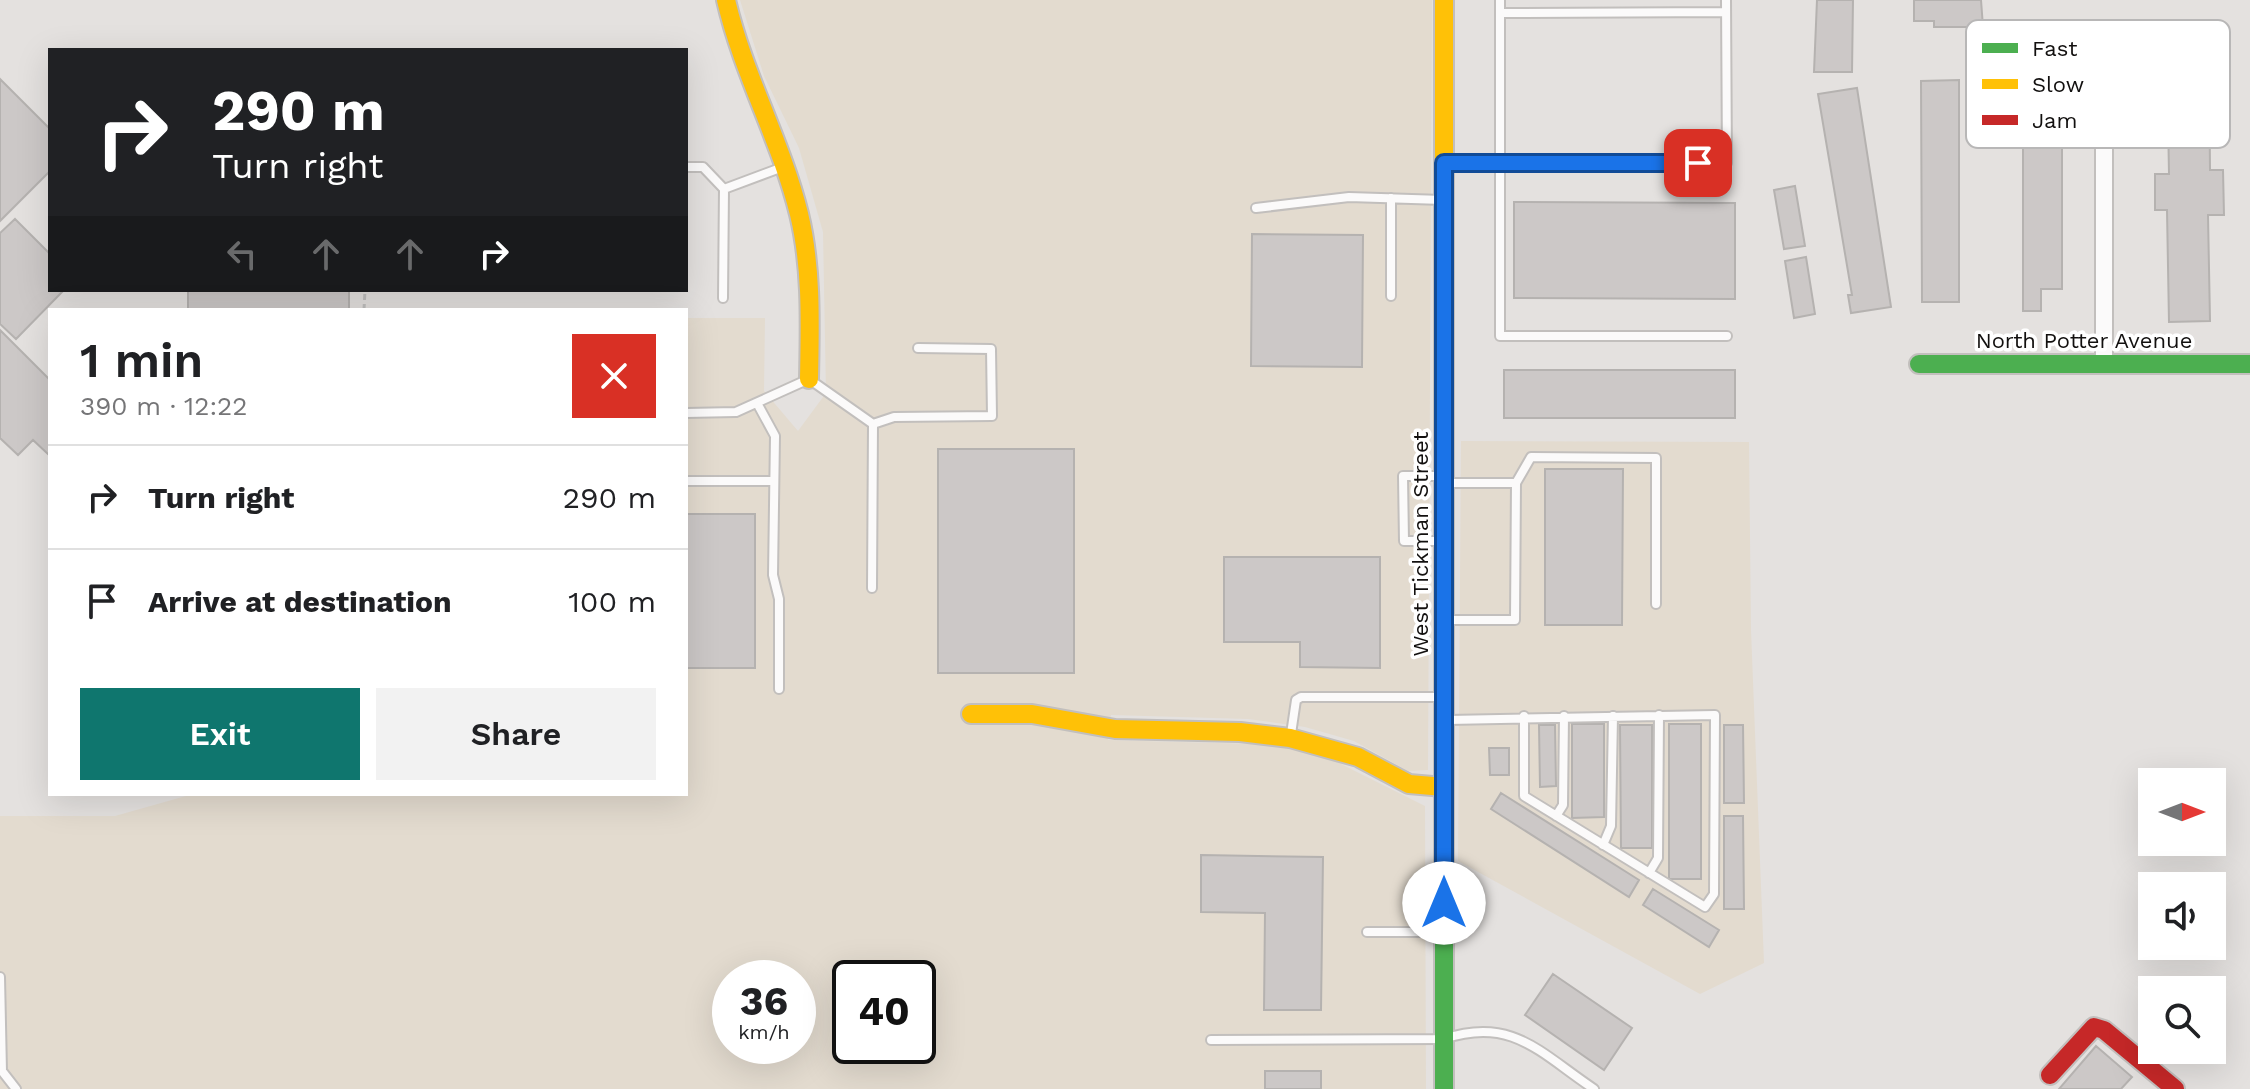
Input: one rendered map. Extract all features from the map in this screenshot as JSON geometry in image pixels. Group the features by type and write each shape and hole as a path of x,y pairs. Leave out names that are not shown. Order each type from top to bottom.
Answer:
{"street":[{"path":"726,0 741,58 796,204 806,257 809,379"},
{"name":"West Tickman Street","path":"1444,0 1444,1089"},
{"path":"2104,148 2104,364"},
{"name":"North Potter Avenue","path":"1919,364 2250,364"},
{"path":"971,714 1032,714 1115,729 1240,732 1290,738 1348,753 1409,784 1444,787"},
{"path":"2050,1075 2094,1027 2104,1030 2175,1089"}],"lane":[{"path":"1500,0 1500,336 1727,336"},
{"path":"1444,163 1727,163 1726,0"},
{"path":"1500,13 1726,12"},
{"path":"688,167 703,167 724,189 723,298"},
{"path":"724,189 784,167"},
{"path":"1391,198 1391,296"},
{"path":"1256,208 1304,200 1444,200"},
{"path":"873,424 894,417 992,416 991,349 918,348"},
{"path":"688,413 736,412 809,379 873,424"},
{"path":"757,403 775,436 773,575 779,599 779,689"},
{"path":"872,588 873,424"},
{"path":"1444,620 1515,620 1516,483 1531,457 1656,458 1656,604"},
{"path":"1444,541 1404,541 1403,476 1516,483"},
{"path":"688,481 773,481"},
{"path":"1290,738 1296,700 1303,696 1444,697"},
{"path":"1649,873 1658,858 1659,715"},
{"path":"1444,721 1524,716 1715,715 1714,894 1705,907 1524,796 1524,716"},
{"path":"1556,816 1563,805 1564,716"},
{"path":"1603,845 1611,826 1613,716"},
{"path":"1367,932 1444,932"},
{"path":"0,977 1,1071 16,1089"},
{"path":"1211,1040 1444,1039 1469,1030 1496,1030 1516,1037 1594,1089"}],"shaded area":[{"path":"740,0 1432,0 1428,770 1408,771 1354,741 1305,727 1248,719 1111,715 1108,740 1286,745 1331,759 1425,806 1426,1089 0,1089 0,816 115,816 186,796 688,796 688,318 765,318 764,391 798,431 826,393 823,232 799,148 764,76"},
{"path":"1461,441 1749,442 1751,630 1764,963 1700,994 1458,861"}],"building":[{"path":"1817,0 1853,0 1852,72 1814,72"},
{"path":"1914,0 1981,0 1982,20 1966,20 1966,27 1934,27 1934,21 1914,21"},
{"path":"0,79 48,127 48,173 0,221"},
{"path":"1959,80 1959,302 1922,302 1921,81"},
{"path":"1857,88 1891,307 1851,313 1848,295 1852,295 1818,94"},
{"path":"2023,148 2062,148 2062,289 2041,289 2041,311 2023,311"},
{"path":"2169,148 2210,148 2210,170 2223,170 2224,215 2208,215 2210,321 2169,322 2167,210 2155,210 2155,174 2169,174"},
{"path":"1795,186 1805,246 1784,249 1774,190"},
{"path":"1514,202 1735,203 1735,299 1514,298"},
{"path":"15,219 48,252 48,292 62,292 16,339 0,324 0,233"},
{"path":"1252,234 1363,235 1362,367 1251,366"},
{"path":"1806,257 1815,314 1794,318 1785,261"},
{"path":"188,292 349,292 349,308 188,308"},
{"path":"0,330 48,378 48,454 33,440 18,455 0,438"},
{"path":"1504,370 1735,370 1735,418 1504,418"},
{"path":"938,449 1074,449 1074,673 938,673"},
{"path":"1545,469 1623,469 1622,625 1545,625"},
{"path":"688,514 755,514 755,668 688,668"},
{"path":"1224,557 1380,557 1380,668 1300,667 1300,642 1224,642"},
{"path":"1572,724 1604,724 1604,817 1572,818"},
{"path":"1669,724 1701,724 1701,879 1669,879"},
{"path":"1539,725 1555,725 1556,786 1540,787"},
{"path":"1620,725 1652,725 1652,848 1621,848"},
{"path":"1724,725 1743,725 1744,803 1724,803"},
{"path":"1489,748 1509,748 1509,775 1490,775"},
{"path":"1501,793 1639,880 1629,897 1491,809"},
{"path":"1724,816 1743,816 1744,909 1724,909"},
{"path":"1201,855 1323,857 1321,1010 1264,1010 1265,913 1201,912"},
{"path":"1653,889 1719,930 1709,947 1643,905"},
{"path":"1553,974 1632,1028 1604,1070 1525,1015"},
{"path":"2096,1046 2132,1077 2121,1089 2059,1089"},
{"path":"1265,1071 1321,1071 1321,1089 1265,1089"}],"traffic: fast":[{"path":"1919,364 2250,364"},
{"path":"1444,775 1444,1089"}],"traffic: slow":[{"path":"726,0 799,214 808,275 809,379"},
{"path":"1444,0 1444,276"},
{"path":"971,714 1032,714 1115,729 1240,732 1290,738 1358,757 1409,784 1444,787"}],"traffic: jam":[{"path":"1444,276 1444,775"},
{"path":"2050,1075 2094,1027 2104,1030 2175,1089"}],"route":[{"path":"1444,903 1444,163 1698,163"}]}
